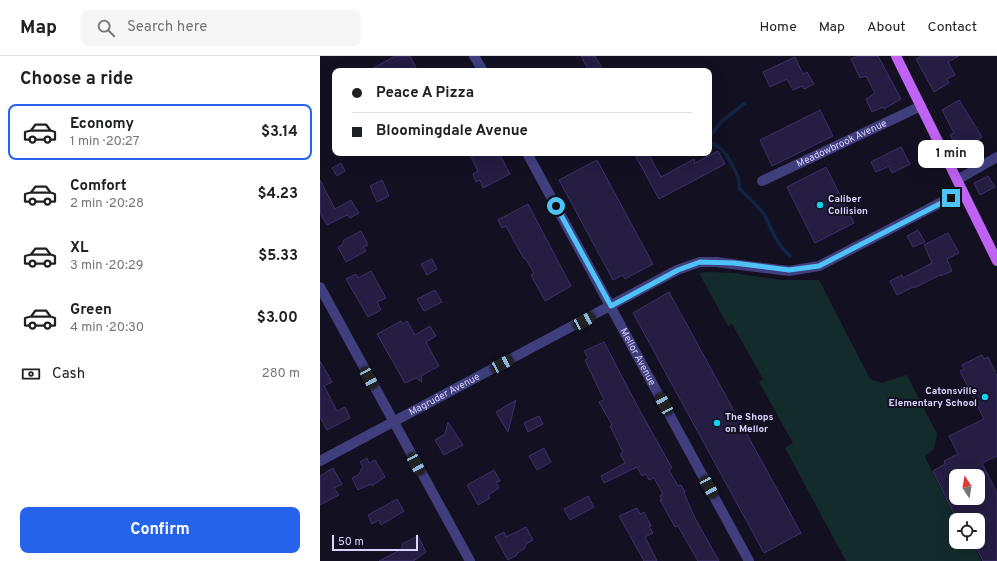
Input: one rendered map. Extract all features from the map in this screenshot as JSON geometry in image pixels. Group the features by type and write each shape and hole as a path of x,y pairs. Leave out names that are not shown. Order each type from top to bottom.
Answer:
{"main road":[{"path":"896,56 922,106 997,261"}],"street":[{"path":"474,56 480,68"},
{"name":"Meadowbrook Avenue","path":"762,181 922,106"},
{"name":"Mellor Avenue","path":"529,156 749,561"},
{"path":"957,180 997,157"},
{"name":"Magruder Avenue","path":"320,461 678,270 700,262 734,263 789,270 819,266 963,192"},
{"path":"320,287 470,561"}],"green space":[{"path":"699,273 733,273 782,280 819,280 870,379 882,383 906,375 908,377 937,434 934,448 925,457 953,513 949,513 949,549 975,549 981,561 846,561 785,448 793,443 759,382 763,379 732,324 728,326"}],"building":[{"path":"395,56 410,56 416,68 373,68"},
{"path":"581,56 595,56 602,68 587,68"},
{"path":"858,56 878,56 901,99 884,109 883,107 872,112 866,99 875,93 866,76 860,78 851,59"},
{"path":"921,56 959,56 948,62 955,75 947,79 949,83 934,92 916,59"},
{"path":"795,57 803,74 807,72 814,84 804,89 802,86 793,90 787,79 770,87 763,72"},
{"path":"959,100 982,137 968,145 970,149 961,154 950,135 954,133 942,110"},
{"path":"820,110 833,136 772,166 760,140"},
{"path":"901,147 910,164 892,173 889,166 876,172 871,162"},
{"path":"718,151 725,164 659,199 636,156 650,156 661,177 694,159 695,163 708,156 712,156 712,154"},
{"path":"470,156 501,156 510,174 483,188 480,180 476,182 473,174 478,171"},
{"path":"597,160 653,264 625,279 623,275 613,280 559,180"},
{"path":"341,163 345,171 337,176 332,168"},
{"name":"Caliber Collision","path":"826,167 854,223 815,243 787,187"},
{"path":"988,176 995,187 980,195 974,183"},
{"path":"320,180 335,209 351,200 359,213 350,218 347,215 327,225 320,213"},
{"path":"382,180 389,196 377,202 370,186"},
{"path":"528,204 571,286 545,301 531,275 534,273 525,258 524,259 506,226 502,228 498,220"},
{"path":"918,230 925,242 913,247 907,236"},
{"path":"361,231 368,245 363,247 366,251 346,262 338,247 342,245 344,240"},
{"path":"948,233 959,253 947,259 952,271 897,295 890,281 902,275 903,278 932,263 924,245"},
{"path":"432,259 437,269 427,275 421,264"},
{"path":"371,271 386,298 377,302 381,310 368,317 346,279 356,274 358,278"},
{"path":"435,290 442,302 424,311 417,299"},
{"name":"The Shops on Mellor","path":"669,292 801,533 764,553 633,313"},
{"path":"401,321 403,324 407,321 415,335 430,326 436,336 426,342 439,366 421,376 422,382 416,378 405,383 377,334"},
{"path":"604,342 672,468 669,470 678,486 681,485 685,492 684,493 695,518 719,561 698,561 678,526 675,527 660,500 662,500 660,496 663,494 654,478 649,480 646,474 642,476 637,467 604,483 601,476 625,463 620,454 623,452 610,426 612,425 599,402 604,400 585,360 588,358 584,351"},
{"path":"982,355 984,359 988,357 997,376 997,456 982,463 985,469 949,469 949,504 933,471 945,464 944,461 958,454 949,436 984,419 960,371 964,369 962,365"},
{"path":"320,361 332,382 324,386 337,411 345,407 350,418 327,430 320,417"},
{"path":"516,400 508,432 496,412"},
{"path":"539,416 543,424 528,432 524,423"},
{"path":"448,422 463,445 444,455 435,440 445,434"},
{"path":"544,448 551,462 537,470 529,456"},
{"path":"367,458 369,463 375,460 385,477 372,486 371,484 358,490 352,478 359,474 363,466 360,462"},
{"path":"333,468 342,484 334,488 339,495 320,505 320,476"},
{"path":"985,469 997,493 997,561 983,561 977,549 985,549 985,513 954,513 950,505 985,505"},
{"path":"494,470 500,481 496,482 499,488 488,495 490,498 478,505 467,485"},
{"path":"588,496 594,507 570,520 564,509"},
{"path":"397,499 404,511 381,525 379,520 372,524 368,515"},
{"path":"637,508 640,514 644,512 651,526 649,526 653,533 645,537 657,561 644,561 619,516"},
{"path":"526,527 533,540 526,544 524,549 516,554 517,555 508,560 495,537 504,532 506,537"},
{"path":"418,536 426,552 418,558 413,561 379,561 402,549 402,544"}],"waterway":[{"path":"712,134 722,121 745,103"},
{"path":"712,143 719,147 727,156 736,172 739,188 762,212 778,242 790,256"}],"place":[{"name":"Caliber Collision","path":"820,205"},
{"name":"Catonsville Elementary School","path":"985,397"},
{"name":"The Shops on Mellor","path":"717,423"}],"route":[{"path":"556,206 611,306 678,270 700,262 734,263 789,270 809,269 819,266 951,198"}]}
